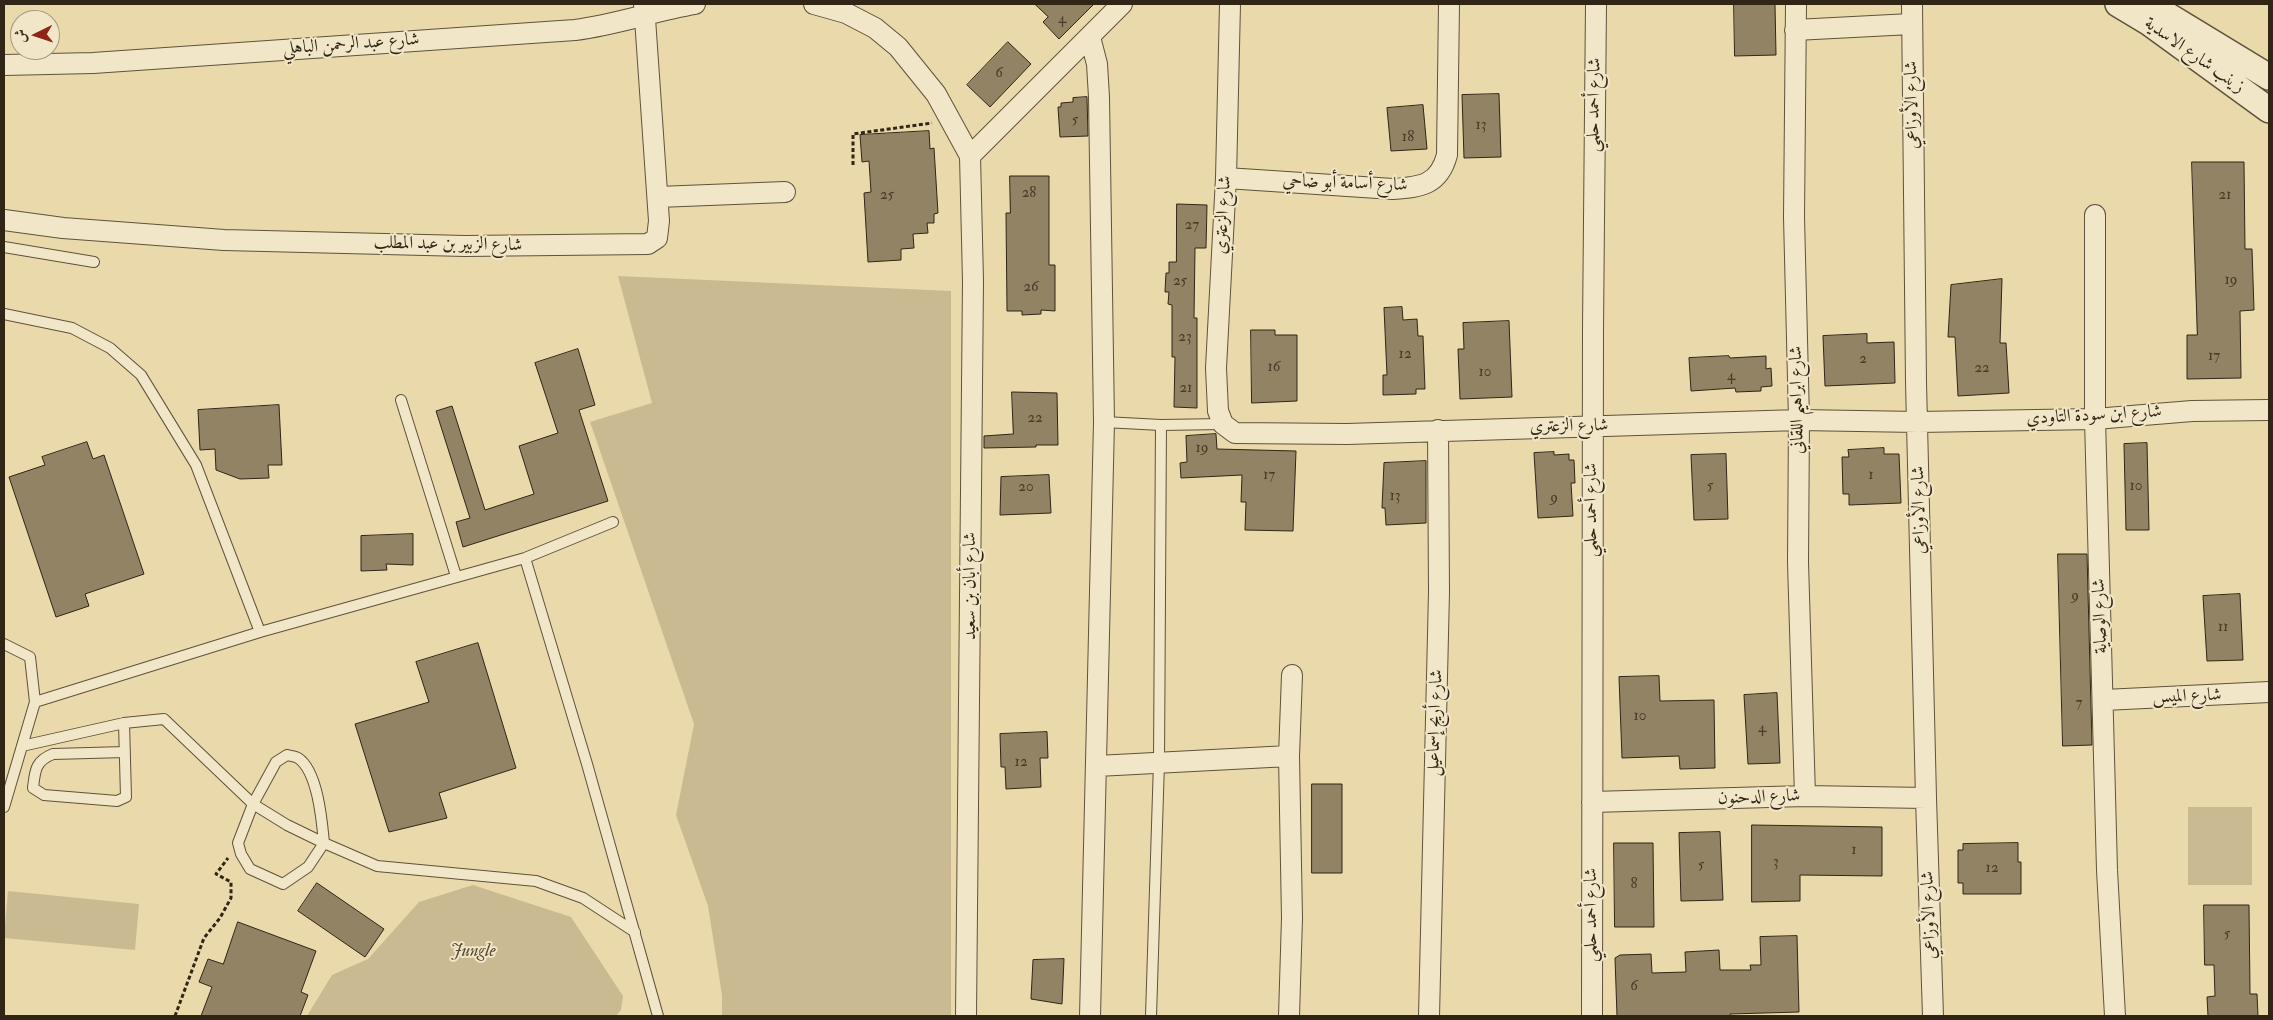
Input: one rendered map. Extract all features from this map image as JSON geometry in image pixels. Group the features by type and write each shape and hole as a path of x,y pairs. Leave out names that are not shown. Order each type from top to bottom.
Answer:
{"street":[{"name":"شارع عبد الرحمن الباهلي","path":"4,65 93,63 575,30 619,23 645,9 695,4"},
{"path":"814,4 846,13 875,28 898,47 936,94 970,156 1122,4"},
{"name":"شارع الزعتري","path":"1230,4 1226,178 1216,368 1218,411 1223,424 1235,433 1348,434 1799,420 1918,422"},
{"name":"شارع أسامة أبو ضاحي","path":"1226,178 1393,189 1410,188 1433,180 1440,173 1447,155 1449,4"},
{"name":"شارع أحمد حلمي","path":"1592,1016 1592,426 1596,4"},
{"name":"شارع ابراهيم اللقاني","path":"1796,4 1794,217 1799,420 1798,562 1805,796"},
{"name":"شارع الأوزاعي","path":"1912,4 1918,422 1933,1016"},
{"name":"زينب شارع الاسدية","path":"2118,4 2148,22 2269,110"},
{"name":"زينب شارع الاسدية","path":"2148,4 2269,76"},
{"name":"شارع الزبير بن عبد المطلب","path":"4,220 63,228 224,240 465,246 640,246 653,242 657,238 659,221 645,9"},
{"path":"1795,30 1911,24"},
{"path":"1090,37 1097,64 1099,97 1104,422 1090,1016"},
{"name":"شارع أبان بن سعيد","path":"966,1016 972,301 970,156"},
{"path":"658,197 785,192"},
{"name":"شارع الوصاية","path":"2095,215 2095,419 2104,700 2107,870 2115,1016"},
{"name":"شارع ابن سودة التاودي","path":"1918,422 2095,419 2192,411 2269,410"},
{"name":"شارع أريج إسماعيل","path":"1429,1016 1439,592 1438,430"},
{"path":"1288,1016 1292,918 1290,756 1292,675"},
{"name":"شارع الميس","path":"2104,700 2269,692"},
{"path":"1097,766 1290,756"},
{"name":"شارع الدحنون","path":"1592,802 1805,796 1926,798"}],"lane":[{"path":"4,247 94,262"},
{"path":"4,314 72,328 110,348 141,375 196,465 260,632"},
{"path":"401,400 456,576"},
{"name":"شارع الزعتري","path":"1104,422 1161,425 1223,424"},
{"path":"1151,1016 1159,762 1161,425"},
{"path":"35,702 260,632 525,558 613,522"},
{"path":"525,558 557,658 658,1016"},
{"path":"4,644 30,657 35,702 4,807"},
{"path":"22,746 124,723 164,720 253,804 287,825 324,843 377,866 536,881 583,898 635,932"},
{"path":"124,723 125,752 126,797 118,801 44,795 33,788 36,766 42,758 53,754 125,752"},
{"path":"287,755 298,758 308,770 320,802 324,843 308,867 283,884 250,869 241,854 238,843 253,804 276,762 287,755"}],"path":[{"path":"852,165 853,134 950,120"},
{"path":"175,1016 204,938 220,918 231,898 231,882 216,874 238,843"}],"green space":[{"path":"618,276 951,291 951,1016 722,1016 722,995 708,906 676,815 694,724 590,422 652,403"},
{"path":"2188,807 2252,807 2252,885 2188,885"},
{"name":"Jungle","path":"473,885 571,917 623,996 621,1010 616,1016 307,1016 332,975 368,959 419,902"},
{"path":"8,891 139,904 135,950 4,938"}],"building":[{"path":"1035,4 1094,4 1059,39 1043,22 1048,17"},
{"path":"1734,4 1775,4 1776,55 1735,56"},
{"path":"1008,42 1031,64 990,107 967,85"},
{"path":"1499,94 1501,157 1464,158 1462,95"},
{"path":"1087,97 1088,136 1060,137 1058,107 1061,107 1061,103 1073,102 1073,98"},
{"path":"1423,105 1427,149 1391,151 1387,108"},
{"path":"929,131 930,149 934,148 938,213 934,214 934,223 927,223 928,233 913,234 914,248 901,249 901,260 868,262 864,193 871,192 869,161 862,162 860,135"},
{"path":"2192,162 2244,162 2245,249 2252,249 2254,310 2240,311 2241,378 2187,379 2187,335 2197,335"},
{"path":"1010,176 1049,176 1049,265 1055,265 1055,311 1041,310 1041,314 1022,315 1022,311 1007,311 1006,213 1010,213"},
{"path":"1177,204 1207,205 1206,248 1195,248 1194,318 1197,318 1197,408 1174,407 1175,357 1172,357 1172,305 1168,304 1169,292 1165,292 1166,273 1169,273 1169,262 1176,262"},
{"path":"2002,279 2000,343 2006,343 2009,393 1958,396 1955,337 1948,337 1951,285"},
{"path":"1402,307 1403,320 1417,319 1418,336 1423,336 1425,389 1416,389 1416,394 1383,395 1383,375 1387,375 1384,308"},
{"path":"1509,321 1512,397 1460,399 1458,349 1464,349 1463,323"},
{"path":"1251,330 1275,330 1275,335 1297,335 1297,401 1252,403"},
{"path":"1867,334 1867,343 1894,342 1895,383 1825,386 1823,336"},
{"path":"578,349 595,405 579,410 608,501 463,547 456,522 470,518 436,411 452,406 485,510 534,494 519,446 558,433 535,363"},
{"path":"1729,356 1730,358 1766,356 1766,369 1771,368 1772,386 1761,387 1761,391 1736,392 1735,388 1691,391 1689,358"},
{"path":"1012,392 1057,393 1058,445 984,448 984,436 1013,434"},
{"path":"279,405 282,465 268,465 269,478 240,479 216,470 215,449 200,450 198,410"},
{"path":"1216,434 1217,449 1296,451 1293,531 1245,530 1246,502 1241,502 1242,475 1181,478 1180,463 1187,462 1186,436"},
{"path":"87,442 93,459 104,455 144,574 85,594 89,606 56,617 9,477 45,465 42,457"},
{"path":"2147,443 2149,530 2126,530 2124,444"},
{"path":"1884,448 1884,454 1899,454 1901,503 1849,505 1849,494 1843,494 1842,457 1849,457 1848,450"},
{"path":"1554,452 1554,455 1569,454 1569,460 1574,460 1575,483 1571,483 1573,516 1538,518 1534,453"},
{"path":"1726,454 1728,519 1694,520 1691,455"},
{"path":"1426,461 1426,523 1386,525 1385,508 1382,508 1384,463"},
{"path":"1049,475 1051,513 1000,515 1001,477"},
{"path":"413,534 413,565 386,564 387,570 361,571 361,536"},
{"path":"2058,554 2087,554 2092,745 2063,746"},
{"path":"2240,594 2243,660 2207,661 2203,596"},
{"path":"478,643 516,768 439,793 447,818 389,832 355,724 429,702 416,662"},
{"path":"1659,676 1660,701 1714,700 1715,768 1680,769 1679,756 1622,758 1619,677"},
{"path":"1777,693 1780,763 1748,764 1744,695"},
{"path":"1047,732 1048,758 1040,758 1041,787 1006,789 1005,767 1001,767 1000,734"},
{"path":"1312,784 1342,784 1342,873 1312,873"},
{"path":"1752,825 1882,827 1882,876 1800,875 1800,901 1752,902"},
{"path":"1720,832 1723,900 1681,901 1679,833"},
{"path":"1614,843 1653,843 1654,927 1615,927"},
{"path":"2018,843 2018,862 2021,862 2021,894 1963,894 1963,883 1958,883 1958,850 1963,850 1963,844"},
{"path":"317,883 384,929 365,957 298,911"},
{"path":"2204,905 2249,905 2250,994 2257,994 2258,1016 2208,1016 2207,997 2215,996 2214,965 2205,965"},
{"path":"238,922 316,951 301,992 308,995 300,1016 201,1016 212,987 199,982 208,959 223,964"},
{"path":"1797,936 1799,1012 1730,1014 1730,1016 1617,1016 1615,958 1620,955 1651,954 1652,973 1686,972 1685,952 1719,950 1720,970 1751,970 1750,965 1761,965 1760,937"},
{"path":"1064,959 1062,1004 1031,999 1033,960"}]}
